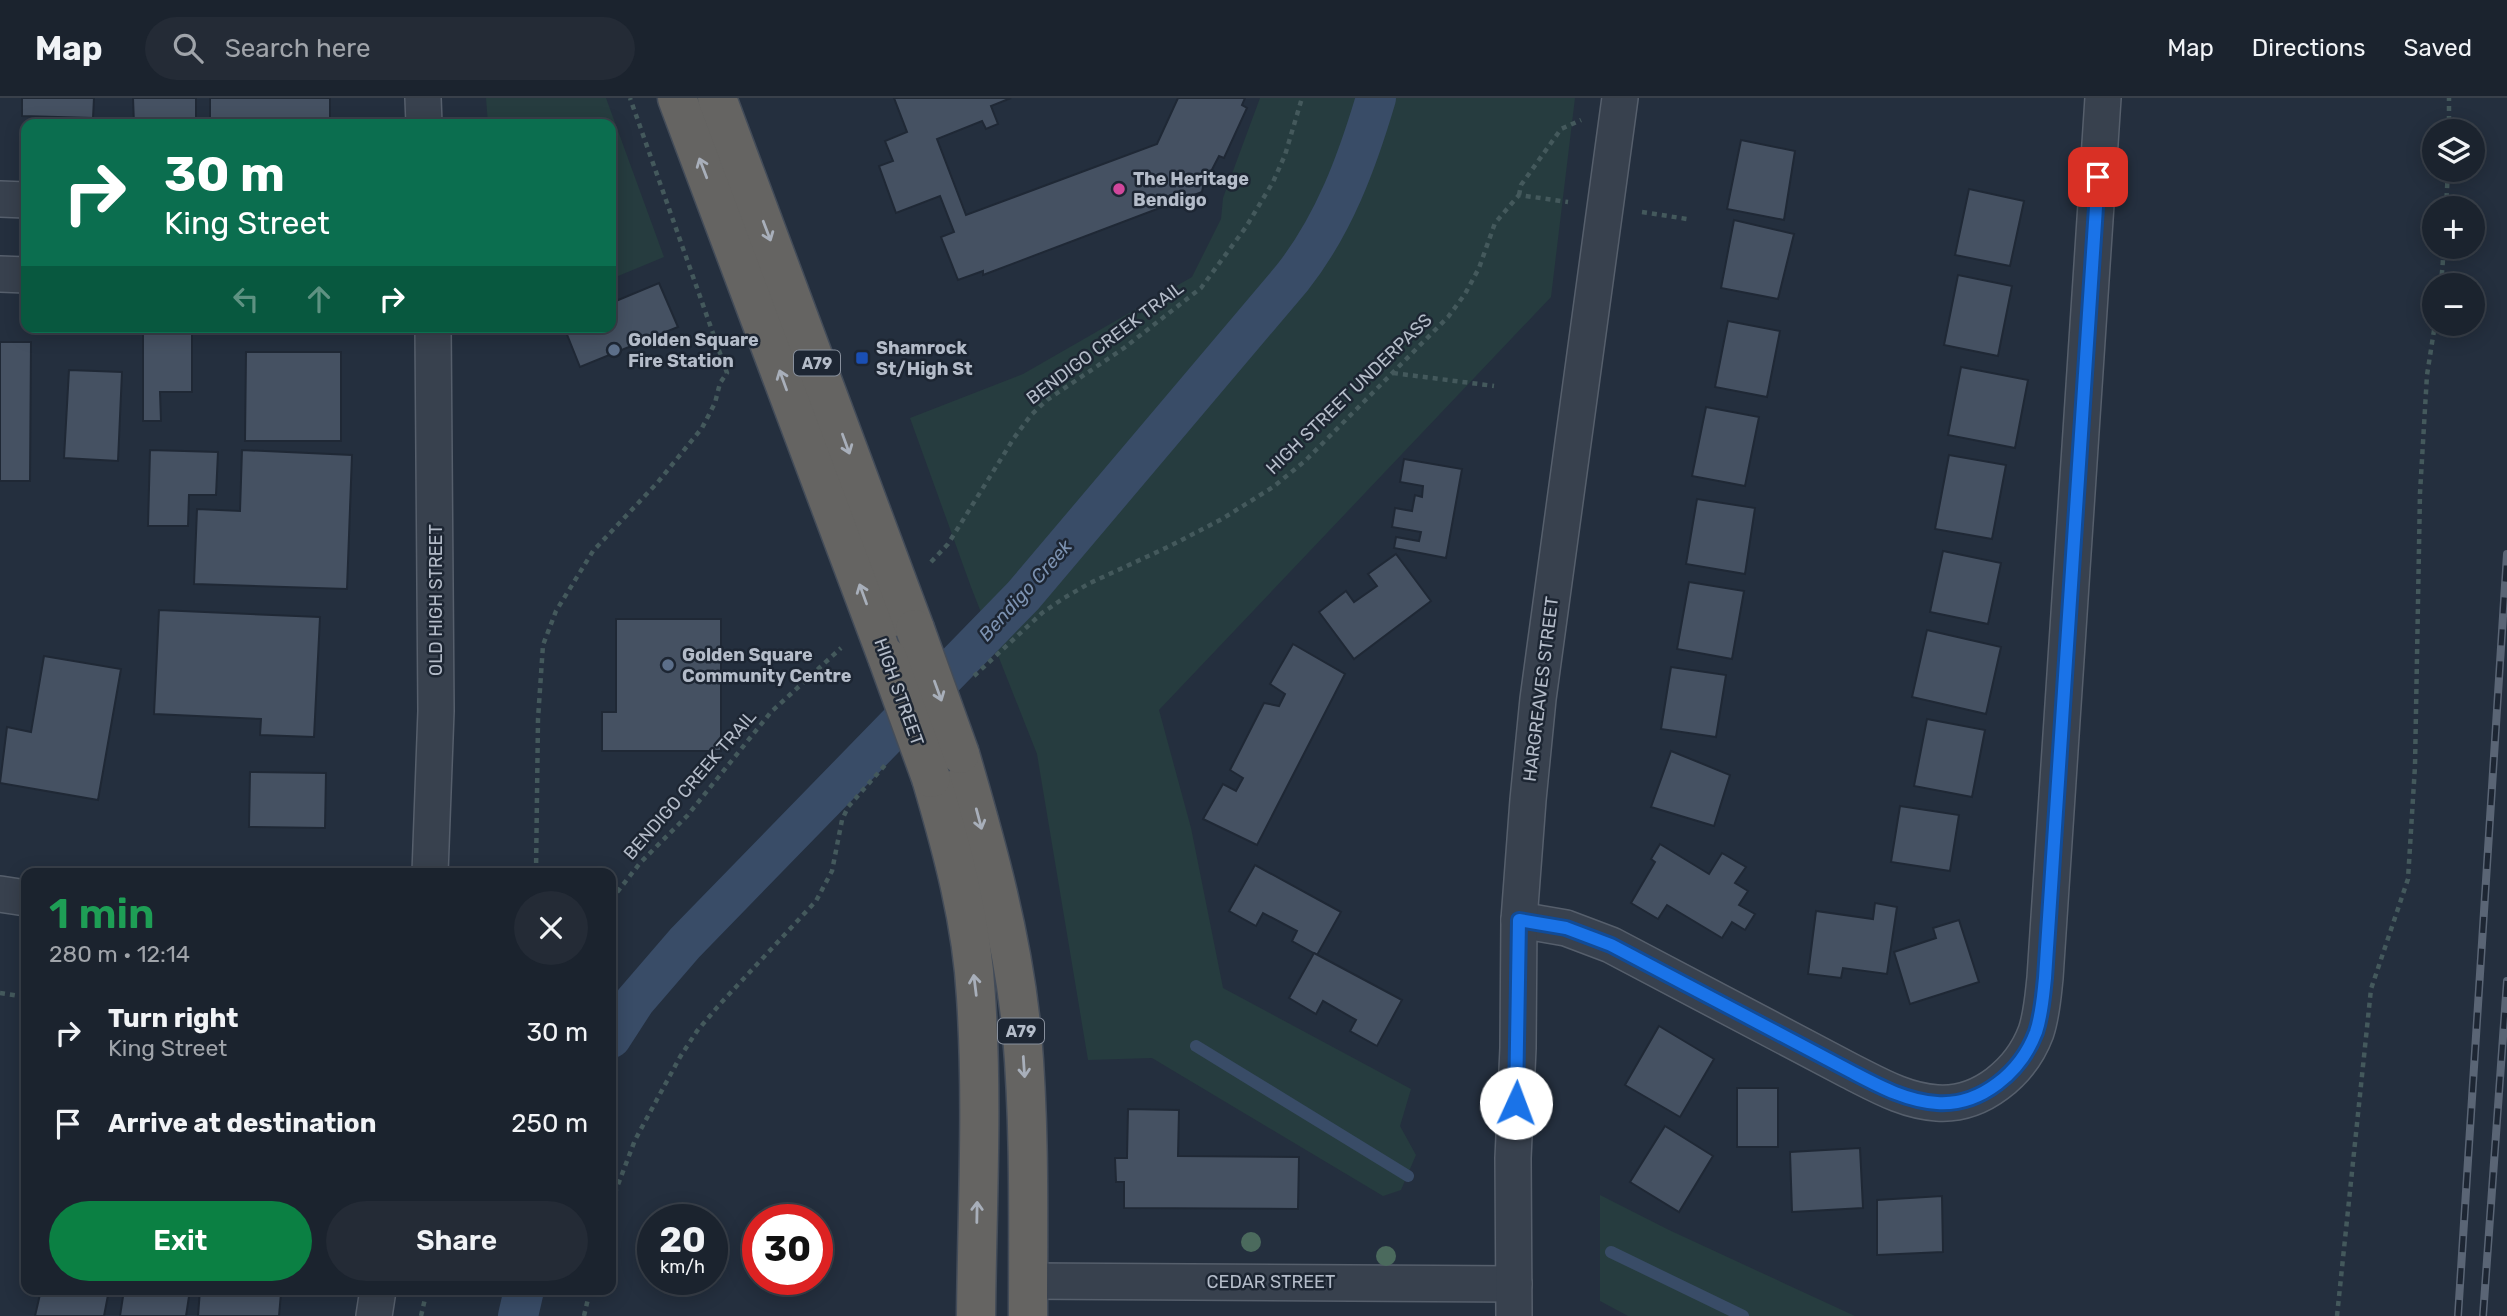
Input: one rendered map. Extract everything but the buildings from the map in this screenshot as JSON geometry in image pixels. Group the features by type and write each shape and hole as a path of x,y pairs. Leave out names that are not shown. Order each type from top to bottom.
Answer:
{"highway":[{"name":"HIGH STREET","path":"677,98 931,778 959,880 976,995 979,1083 976,1298"},
{"name":"HIGH STREET","path":"717,98 960,754 996,886 1011,959 1021,1032 1027,1114 1028,1298"},
{"path":"976,1298 1028,1298"}],"street":[{"path":"423,98 424,119"},
{"path":"1519,920 1566,928 1611,945 1850,1071 1912,1099 1937,1103 1961,1102 2006,1078 2024,1055 2036,1032 2045,978 2103,98"},
{"name":"HARGREAVES STREET","path":"1514,1300 1513,1158 1518,1048 1519,920 1538,699 1620,101"},
{"path":"0,199 21,200"},
{"path":"0,274 21,275"},
{"name":"OLD HIGH STREET","path":"429,868 436,711 433,333"},
{"path":"0,894 21,897"},
{"path":"374,1316 378,1295"},
{"name":"CEDAR STREET","path":"1028,1298 1514,1300"}],"path":[{"path":"536,868 538,719 543,645 556,611 593,551 658,482 702,428 715,403 720,383 727,373 630,98"},
{"name":"BENDIGO CREEK TRAIL","path":"901,590 948,544 1031,415 1047,400 1124,348 1201,288 1246,227 1273,182 1285,155 1302,98"},
{"path":"2449,98 2449,119"},
{"name":"HIGH STREET UNDERPASS","path":"1001,649 1041,613 1073,593 1196,534 1273,486 1305,461 1448,317 1479,268 1495,223 1520,195 1521,186 1561,128 1620,101"},
{"path":"1520,195 1687,219"},
{"path":"2337,1316 2371,989 2408,878 2415,766 2420,493 2427,376 2433,336"},
{"path":"1393,373 1494,386"},
{"name":"BENDIGO CREEK TRAIL","path":"616,894 640,863 687,816 771,712 872,619"},
{"path":"616,1190 635,1140 680,1057 720,1004 816,901 832,871 842,820 848,807 885,764"},
{"path":"0,993 21,996"},
{"path":"421,1316 426,1295"},
{"path":"584,1316 589,1295"}],"green space":[{"path":"486,98 606,98 614,119 488,119"},
{"path":"1260,98 1575,98 1551,297 1159,710 1191,828 1223,988 1411,1089 1400,1126 1416,1155 1401,1190 1383,1196 1152,1058 1088,1060 1037,754 971,587 910,418 1023,374 1192,277 1221,219 1223,198"},
{"path":"616,125 664,257 616,277"},
{"path":"1600,1195 1855,1316 1628,1316 1600,1301"}],"waterway":[{"name":"Bendigo Creek","path":"616,1030 635,1001 685,943 1023,596 1292,278 1320,237 1343,192 1376,98"},
{"path":"1196,1046 1408,1176"},
{"path":"1611,1252 1743,1316"},
{"name":"Bendigo Creek","path":"518,1316 523,1295"}],"railway":[{"path":"2458,1316 2507,554"},
{"path":"2483,1316 2507,981"}],"place":[{"name":"The Heritage Bendigo","path":"1119,189"},
{"name":"Golden Square Fire Station","path":"614,350"},
{"name":"Shamrock St/High St","path":"862,358"},
{"name":"Golden Square Community Centre","path":"668,665"}],"route":[{"path":"1516,1103 1519,920 1566,928 1611,945 1850,1071 1912,1099 1937,1103 1961,1102 2006,1078 2024,1055 2036,1032 2045,978 2098,177"}]}
